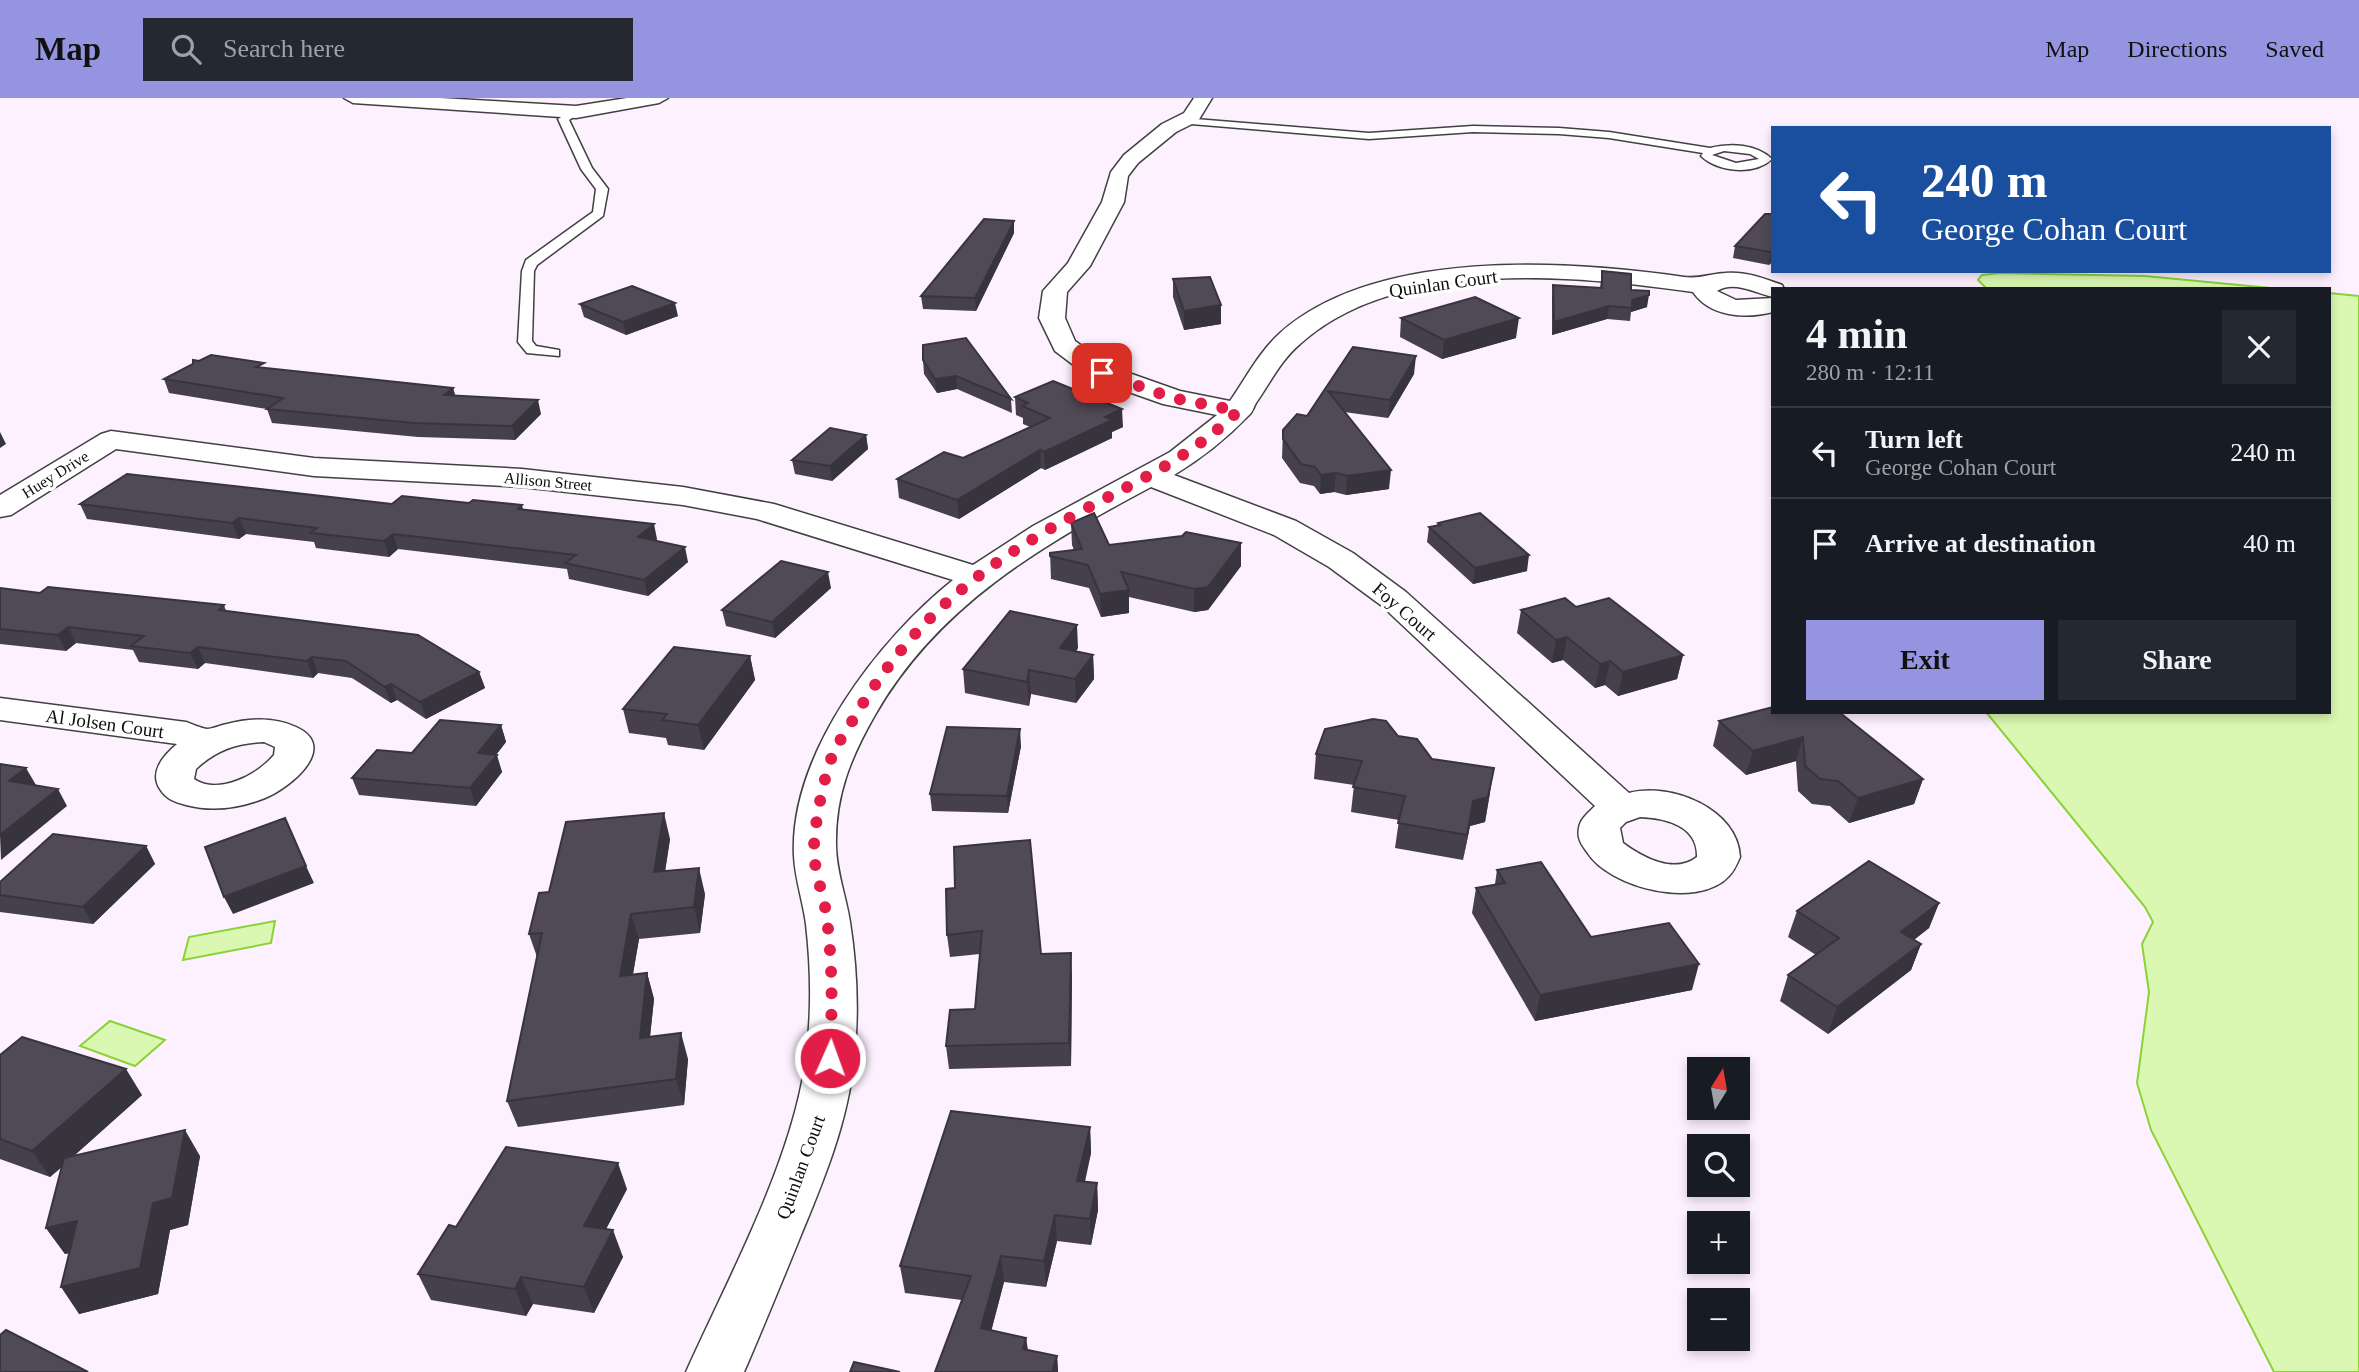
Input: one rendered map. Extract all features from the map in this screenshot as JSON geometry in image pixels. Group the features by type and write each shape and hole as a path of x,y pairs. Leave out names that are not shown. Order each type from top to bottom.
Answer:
{"street":[{"path":"354,98 576,112 659,98"},
{"path":"1203,98 1191,117 1131,159 1118,176 1113,202 1078,266 1055,291 1052,318 1064,345 1102,373 1173,398 1238,411"},
{"name":"Quinlan Court","path":"715,1372 797,1184 821,1111 830,1058 833,987 827,919 814,853 821,801 833,754 868,695 902,648 975,576 1027,541 1150,477 1215,434 1238,411 1270,360 1294,334 1342,306 1376,293 1436,280 1529,272 1611,275 1706,287 1720,281 1743,281 1771,289"},
{"name":"Quinlan Court","path":"1706,287 1706,296 1723,304 1749,308 1771,305"},
{"name":"Huey Drive","path":"0,508 111,440"},
{"name":"Allison Street","path":"111,440 314,467 522,478 683,496 762,511 975,576"},
{"name":"Foy Court","path":"1150,477 1285,528 1342,560 1394,599 1620,807"},
{"name":"Al Jolsen Court","path":"0,709 186,734 208,743"}],"lane":[{"path":"554,353 532,350 525,342 528,271 531,263 599,213 602,189 587,169 563,119 576,112"},
{"path":"1183,121 1369,136 1473,129 1559,131 1609,135 1710,151"}],"shaded area":[{"path":"2000,273 2145,276 2260,287 1985,287 1978,280 1982,275"},
{"path":"2331,293 2359,296 2359,1372 2274,1372 2151,1130 2137,1083 2149,992 2142,944 2153,922 2145,907 1988,714 2331,714"},
{"path":"275,921 271,943 183,960 189,937"},
{"path":"110,1021 165,1040 135,1066 80,1046"}],"building":[{"path":"1765,214 1771,214 1771,252 1735,246"},
{"path":"984,219 1014,221 975,298 921,296"},
{"path":"1602,271 1631,274 1631,290 1649,291 1649,295 1632,300 1632,308 1609,306 1554,322 1553,285 1602,288"},
{"path":"1210,277 1221,305 1184,311 1173,279"},
{"path":"632,286 675,303 623,322 580,304"},
{"path":"1475,297 1519,318 1444,340 1401,318"},
{"path":"966,338 1011,399 956,376 935,379 923,360 923,345"},
{"path":"1353,347 1416,356 1390,400 1328,391 1391,470 1347,476 1336,473 1321,475 1315,467 1301,464 1283,439 1283,430 1297,414 1307,416"},
{"path":"211,355 264,363 256,367 453,388 444,395 538,400 512,426 414,423 267,409 283,398 164,379 193,364 193,360 199,361"},
{"path":"1053,381 1122,409 1105,417 1112,420 1044,452 1040,450 957,500 897,479 944,452 963,458 1050,418 1022,406 1028,403 1015,397"},
{"path":"830,428 866,435 830,466 792,460"},
{"path":"127,474 392,504 402,496 522,505 518,509 654,524 638,537 685,547 644,580 565,563 576,555 393,534 384,541 311,533 317,528 239,518 232,523 80,504"},
{"path":"1094,513 1109,545 1182,536 1186,532 1241,543 1208,587 1194,589 1121,572 1129,590 1100,594 1088,565 1050,556 1050,553 1082,549 1071,523"},
{"path":"1480,513 1529,555 1475,568 1429,527"},
{"path":"781,561 828,572 772,622 722,610"},
{"path":"48,587 224,605 219,610 418,635 479,672 420,702 391,684 385,687 346,661 312,657 307,661 198,647 190,653 131,646 144,636 68,627 58,635 0,629 0,588 40,593"},
{"path":"1565,598 1576,607 1609,598 1683,655 1623,672 1610,661 1600,664 1567,637 1556,640 1521,610"},
{"path":"1010,611 1077,625 1060,648 1093,655 1075,679 1029,670 1027,682 963,669"},
{"path":"674,647 750,656 698,725 662,720 667,714 623,709"},
{"path":"1771,708 1771,714 1842,714 1923,779 1858,798 1838,781 1820,779 1805,766 1803,737 1753,751 1719,721"},
{"path":"1373,719 1386,721 1398,736 1417,739 1432,759 1494,768 1488,797 1473,801 1467,835 1398,823 1405,796 1353,787 1362,761 1316,754 1325,729"},
{"path":"440,720 501,725 478,753 497,755 470,788 352,778 377,750 412,753"},
{"path":"947,727 1020,729 1007,796 930,794"},
{"path":"0,764 26,768 9,781 58,789 0,835"},
{"path":"664,813 654,872 699,868 694,907 631,914 620,976 647,973 640,1038 681,1033 676,1079 507,1101 542,933 529,934 539,893 549,892 566,822"},
{"path":"285,818 306,866 224,897 205,847"},
{"path":"53,834 146,846 83,907 0,895 0,882"},
{"path":"1030,840 1041,954 1071,953 1069,1043 946,1046 950,1010 975,1009 982,931 947,935 946,889 955,888 954,847"},
{"path":"1869,861 1939,903 1901,932 1921,944 1837,1007 1788,975 1839,938 1797,911"},
{"path":"1541,862 1591,937 1669,923 1699,964 1540,995 1476,888 1505,883 1497,870"},
{"path":"22,1037 126,1069 32,1151 0,1139 0,1055"},
{"path":"951,1111 1090,1127 1077,1181 1097,1183 1090,1219 1055,1215 1044,1261 1001,1256 981,1328 1026,1338 1023,1349 1057,1356 1052,1372 935,1372 971,1276 900,1266"},
{"path":"185,1130 172,1198 153,1203 140,1268 61,1287 77,1221 46,1228 64,1158"},
{"path":"506,1147 618,1163 584,1226 613,1230 584,1287 521,1277 515,1289 418,1274 449,1225 456,1227"},
{"path":"6,1330 88,1372 0,1372 0,1335"},
{"path":"854,1362 900,1372 850,1372"}],"route":[{"path":"830,1058 833,987 827,919 814,853 821,801 833,754 868,695 902,648 975,576 1027,541 1150,477 1184,456 1215,434 1238,411 1173,398 1102,373"}]}
